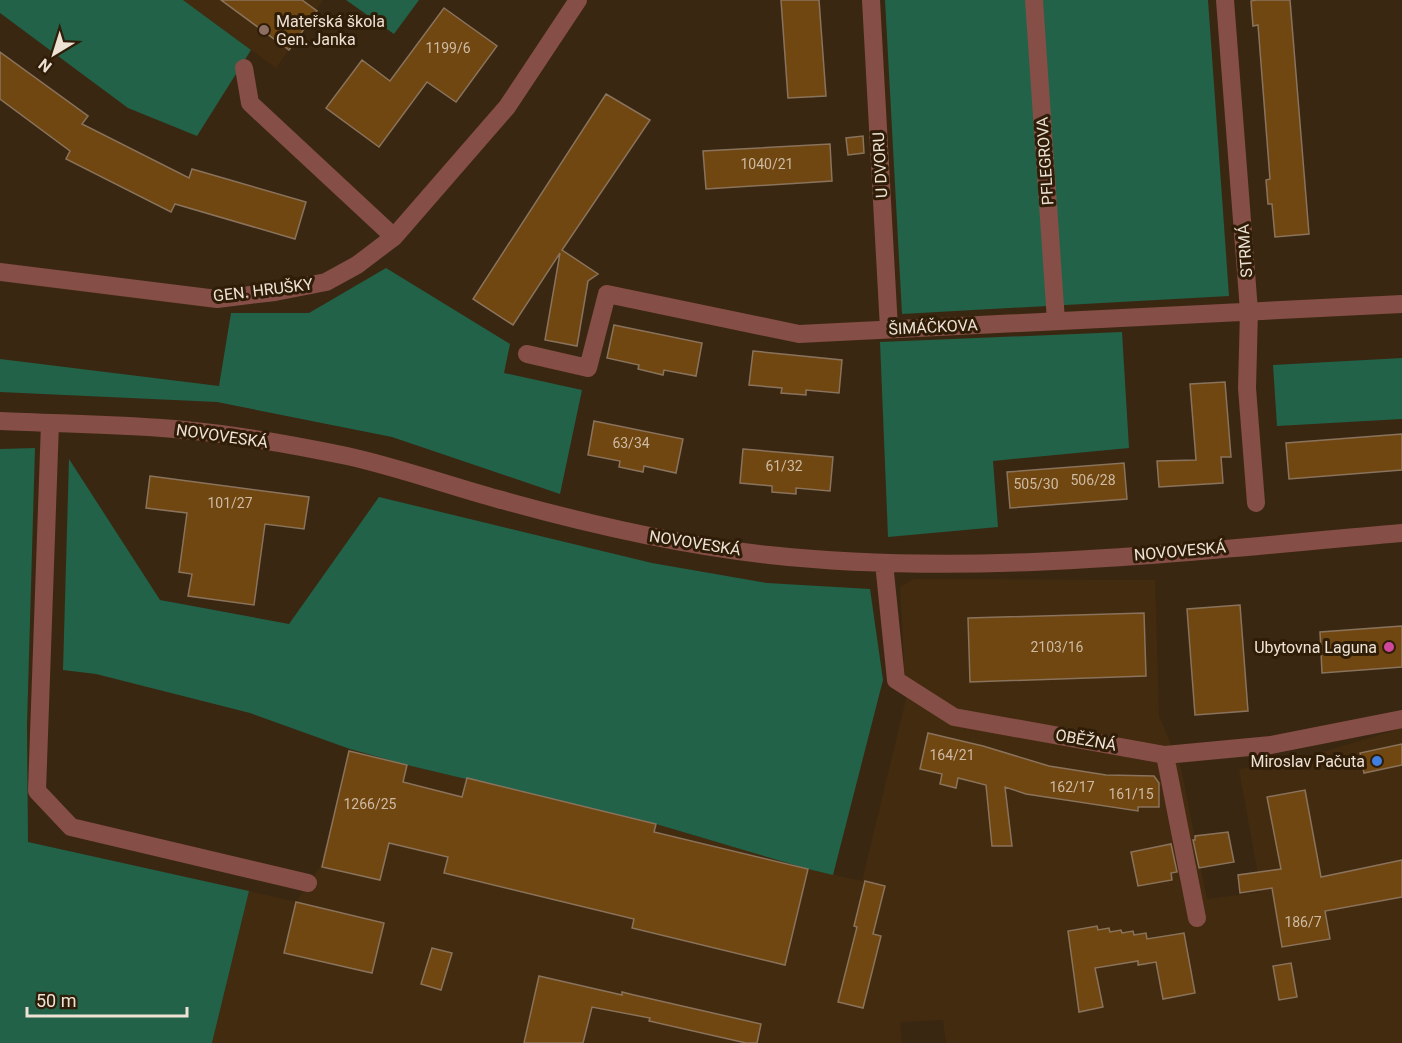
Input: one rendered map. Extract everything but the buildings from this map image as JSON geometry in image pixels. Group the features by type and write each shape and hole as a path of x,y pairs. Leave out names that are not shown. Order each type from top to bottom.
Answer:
{"street":[{"name":"GEN. HRUŠKY","path":"0,272 217,298 275,292 326,282 357,265 393,237 507,107 578,0"},
{"name":"U DVORU","path":"871,0 889,329"},
{"name":"PFLEGROVA","path":"1034,0 1056,321"},
{"name":"STRMÁ","path":"1225,0 1249,311 1247,388 1256,503"},
{"path":"244,68 250,103 393,237"},
{"name":"ŠIMÁČKOVA","path":"527,354 588,368 607,294 799,334 1402,304"},
{"name":"NOVOVESKÁ","path":"0,421 190,430 295,446 350,457 547,512 663,539 769,555 884,563 1070,560 1402,533"},
{"path":"50,423 38,791 71,827 308,883"},
{"name":"OBĚŽNÁ","path":"884,563 896,680 954,717 1165,754 1271,746 1402,719"},
{"path":"1165,754 1197,918"}],"shaded area":[{"name":"Mateřská škola Gen. Janka","path":"183,0 323,0 276,68"},
{"path":"914,579 1155,580 1159,716 1181,768 1207,899 1261,892 1239,769 1300,759 1402,728 1402,1043 946,1043 943,1020 900,1022 902,1043 212,1043 249,891 296,902 320,867 350,749 407,765 656,824 808,869 862,881 906,699 900,587"}],"green space":[{"path":"0,0 183,0 251,50 197,136 128,108 0,13"},
{"path":"346,0 419,0 394,34"},
{"path":"885,0 1208,0 1229,296 902,314"},
{"path":"386,268 510,344 504,373 582,390 560,494 392,437 217,402 0,392 0,359 219,386 231,313 309,313"},
{"path":"1122,332 1129,448 993,461 998,527 888,537 880,342"},
{"path":"1402,358 1402,419 1277,426 1273,365"},
{"path":"35,448 27,725 28,842 249,891 212,1043 0,1043 0,449"},
{"path":"69,459 160,600 289,624 379,497 652,563 767,583 870,589 883,680 833,875 656,824 407,765 350,749 250,713 96,674 63,670"}],"place":[{"name":"Mateřská škola Gen. Janka","path":"264,30"},
{"name":"Ubytovna Laguna","path":"1389,647"},
{"name":"Miroslav Pačuta","path":"1377,761"}]}
